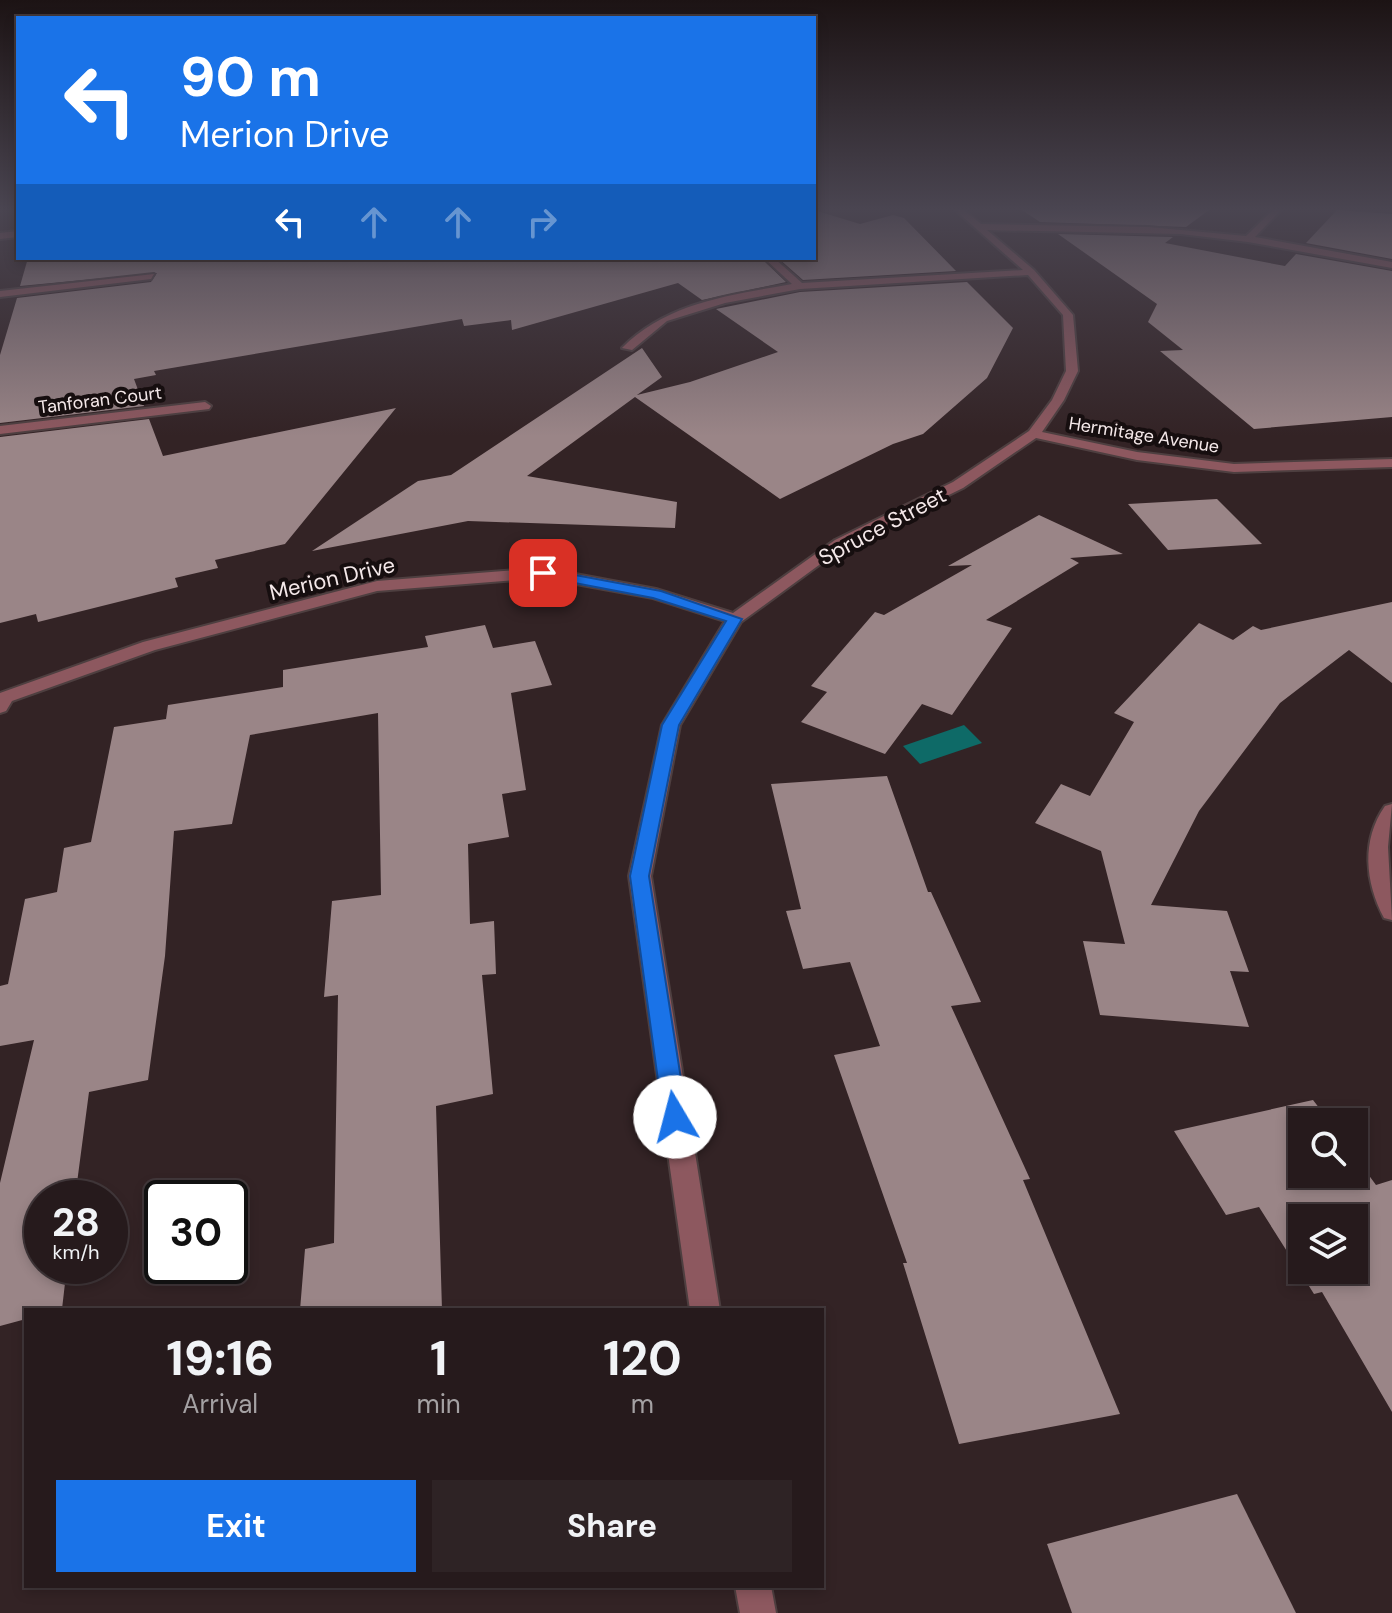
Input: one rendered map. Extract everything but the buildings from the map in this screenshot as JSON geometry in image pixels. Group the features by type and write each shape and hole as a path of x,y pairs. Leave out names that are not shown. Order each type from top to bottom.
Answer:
{"street":[{"path":"0,294 73,285"},
{"path":"628,348 663,319 723,300 812,285"},
{"name":"Spruce Street","path":"705,1308 640,876 671,725 735,619 840,543 958,485 1034,434 1058,400 1072,371 1068,315 1042,285"},
{"name":"Tanforan Court","path":"0,430 205,406"},
{"name":"Hermitage Avenue","path":"1034,434 1137,456 1234,468 1392,463"},
{"name":"Merion Drive","path":"0,707 5,697 149,646 377,586 543,573 656,594 735,619"},
{"path":"1392,811 1383,821 1376,870 1392,912"},
{"path":"753,1588 758,1613"}],"water":[{"path":"964,725 982,743 920,764 903,746"}],"route":[{"path":"543,573 656,594 735,619 671,725 640,876 675,1117"}]}
